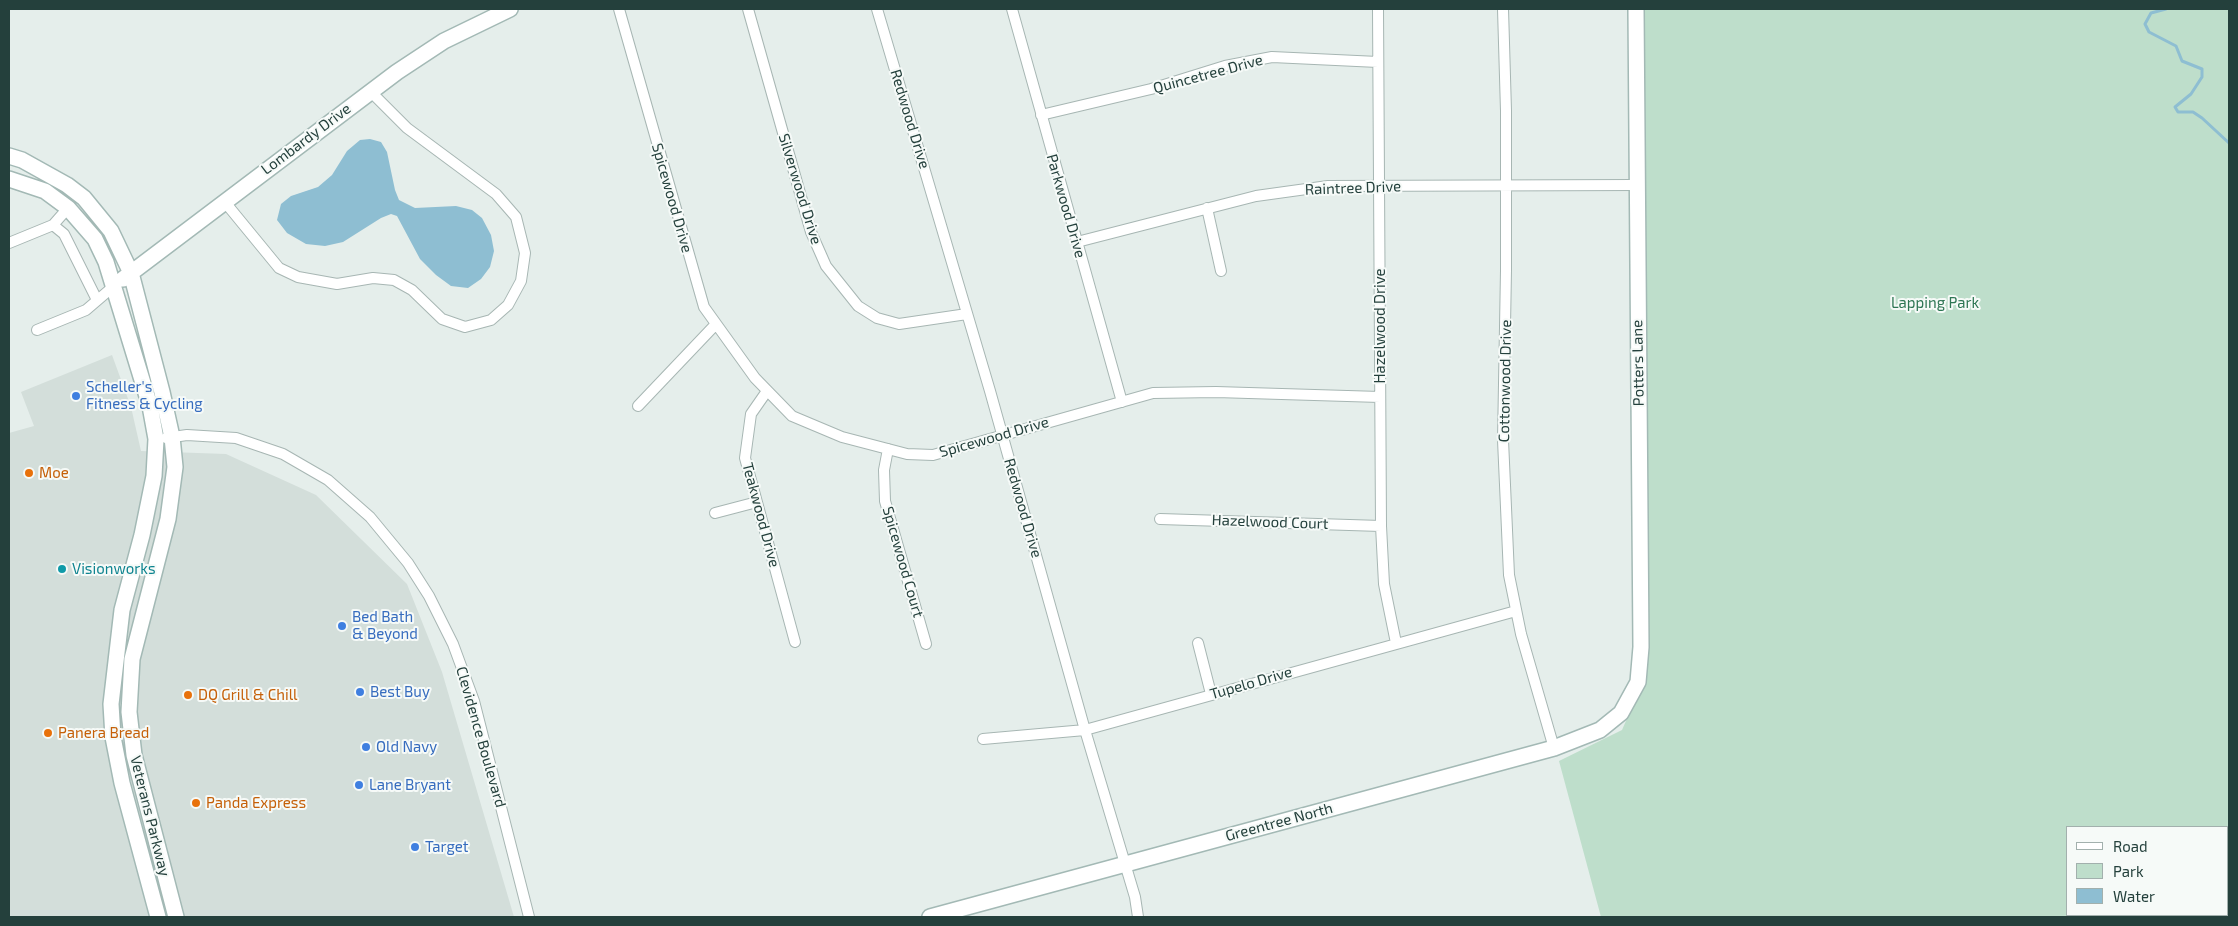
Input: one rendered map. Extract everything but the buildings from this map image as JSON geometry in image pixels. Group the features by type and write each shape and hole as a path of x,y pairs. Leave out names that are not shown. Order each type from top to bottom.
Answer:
{"main road":[{"name":"Lombardy Drive","path":"114,286 370,91 444,41 493,12 510,9"},
{"name":"Potters Lane","path":"1621,713 1638,682 1641,647 1636,9"},
{"name":"Veterans Parkway","path":"9,156 22,160 67,185 84,198 111,231 131,273 172,437 175,467 168,519 132,659 130,731 140,779 176,917"},
{"name":"Veterans Parkway","path":"9,179 45,191 68,208 95,240 106,262 114,286 150,406 156,439 154,476 142,534 122,610 114,670 112,722 122,783 158,917"},
{"name":"Greentree North","path":"936,916 1125,863 1554,748 1600,730 1621,713"},
{"path":"122,783 140,779"}],"street":[{"name":"Spicewood Drive","path":"619,9 704,307 755,378 792,416 842,437 907,454 934,455 1153,393 1380,397"},
{"name":"Silverwood Drive","path":"748,9 811,232 826,266 858,306 877,318 899,324 967,314"},
{"name":"Redwood Drive","path":"877,9 1003,434 1085,730 1125,863 1138,917"},
{"name":"Parkwood Drive","path":"1012,9 1122,402"},
{"name":"Hazelwood Drive","path":"1378,9 1381,526 1384,584 1396,643"},
{"name":"Cottonwood Drive","path":"1503,9 1506,186 1503,440 1508,575 1516,611 1554,748"},
{"name":"Quincetree Drive","path":"1041,115 1151,89 1225,66 1272,57 1378,62"},
{"path":"224,201 280,268 298,277 337,284 373,278 394,280 412,290 442,319 465,327 491,320 508,305 521,281 525,253 516,217 496,194 407,128 370,91"},
{"name":"Raintree Drive","path":"1077,242 1256,196 1328,186 1636,186"},
{"path":"9,243 53,225 68,208"},
{"path":"1207,208 1222,271"},
{"path":"53,225 64,234 96,300"},
{"path":"37,330 86,310 114,286"},
{"path":"638,406 716,324"},
{"name":"Teakwood Drive","path":"767,391 750,414 744,458 795,642"},
{"name":"Clevidence Boulevard","path":"156,439 210,435 236,438 283,454 328,480 370,517 408,563 429,596 453,644 474,701 529,917"},
{"name":"Spicewood Court","path":"888,449 884,470 885,502 926,644"},
{"path":"716,513 757,502"},
{"name":"Hazelwood Court","path":"1160,519 1381,526"},
{"name":"Tupelo Drive","path":"983,738 1085,730 1516,611"},
{"path":"1198,642 1211,694"}],"shaded area":[{"path":"112,355 131,407 141,451 226,454 316,495 407,584 442,672 514,917 9,917 9,433 34,426 21,392"}],"green space":[{"name":"Lapping Park","path":"1637,9 2229,9 2229,917 1601,917 1559,761 1622,730 1639,691"}],"water":[{"path":"370,139 381,142 387,152 399,200 415,208 456,206 472,210 482,218 491,235 494,251 490,267 481,279 468,288 451,286 436,275 420,259 397,216 391,214 381,218 343,242 325,246 306,244 287,233 277,220 281,204 291,196 318,187 332,175 347,151 360,140"}],"waterway":[{"path":"2166,9 2151,13 2145,24 2149,32 2176,46 2182,61 2202,69 2202,77 2191,94 2175,107 2178,112 2193,112 2229,143"}],"place":[{"name":"Scheller's Fitness & Cycling","path":"76,396"},
{"name":"Moe","path":"29,473"},
{"name":"Visionworks","path":"62,569"},
{"name":"Bed Bath & Beyond","path":"342,626"},
{"name":"Best Buy","path":"360,692"},
{"name":"DQ Grill & Chill","path":"188,695"},
{"name":"Panera Bread","path":"48,733"},
{"name":"Old Navy","path":"366,747"},
{"name":"Lane Bryant","path":"359,785"},
{"name":"Panda Express","path":"196,803"},
{"name":"Target","path":"415,847"}]}
